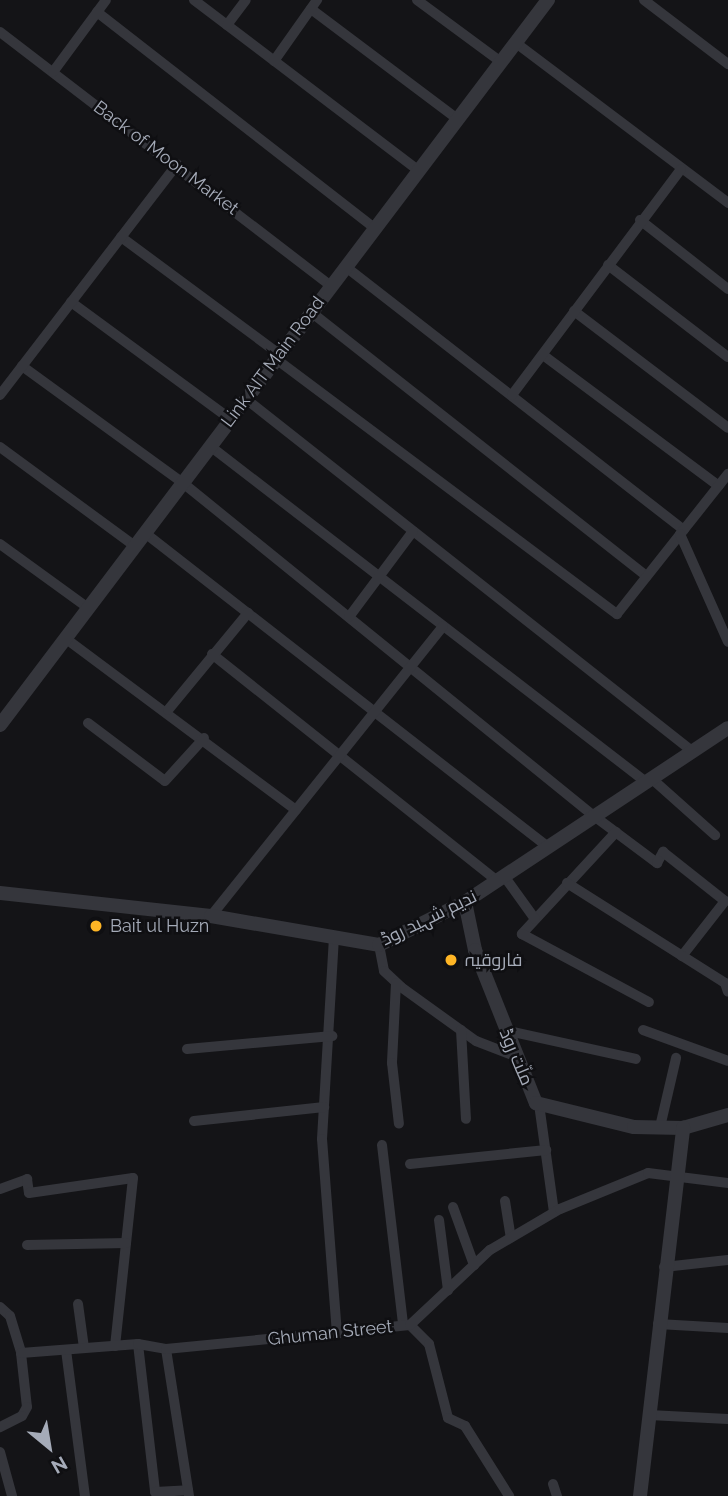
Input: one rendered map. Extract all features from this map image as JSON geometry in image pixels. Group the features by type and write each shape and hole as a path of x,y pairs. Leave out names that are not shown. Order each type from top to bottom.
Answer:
{"street":[{"path":"52,72 106,0"},
{"path":"194,0 418,170"},
{"path":"227,25 246,0"},
{"path":"417,0 501,62"},
{"path":"644,0 728,64"},
{"name":"Link AIT Main Road","path":"0,725 456,118 516,43 541,3"},
{"path":"274,61 314,4 456,118"},
{"path":"97,12 374,228"},
{"name":"Back of Moon Market","path":"0,32 177,164 331,286"},
{"path":"516,43 728,203"},
{"path":"0,395 177,164"},
{"path":"512,395 640,220 681,169"},
{"path":"640,220 728,289"},
{"path":"121,237 617,614 728,474"},
{"path":"608,265 728,357"},
{"path":"346,267 512,395 682,532 728,642"},
{"path":"71,302 230,419"},
{"path":"311,312 648,576"},
{"path":"574,312 728,428"},
{"path":"543,355 719,486"},
{"path":"22,366 183,483 594,816 657,863 663,852 725,901 682,956"},
{"path":"246,399 692,751"},
{"path":"210,446 443,626 649,780 715,835"},
{"path":"0,447 135,546"},
{"path":"349,617 413,531"},
{"path":"145,533 548,847"},
{"path":"0,544 88,608"},
{"path":"168,710 248,613"},
{"path":"211,916 443,626"},
{"path":"65,638 168,710 296,810"},
{"path":"212,654 339,756 501,879 535,919"},
{"path":"88,723 166,781 204,738"},
{"name":"ندیم شہید روڈ","path":"0,893 211,916 379,945 465,902 727,727"},
{"path":"616,832 522,934 528,941 649,1002"},
{"path":"567,883 725,983 728,992"},
{"name":"ملّت روڈ","path":"465,902 475,950 513,1055 539,1104 634,1127 683,1128 728,1115"},
{"path":"334,937 331,1054 325,1056 324,1107 337,1335"},
{"path":"379,945 384,971 396,983 461,1030 513,1055"},
{"path":"396,983 392,1063 400,1124"},
{"path":"461,1030 466,1119"},
{"path":"504,1030 636,1059"},
{"path":"643,1030 728,1061"},
{"path":"187,1049 332,1036"},
{"path":"660,1127 676,1058"},
{"path":"539,1104 554,1212"},
{"path":"194,1121 324,1107"},
{"path":"640,1496 664,1268 683,1128"},
{"path":"382,1145 407,1325 429,1344 448,1418 465,1426 509,1496"},
{"path":"410,1164 546,1150"},
{"name":"Ghuman Street","path":"21,1353 138,1344 166,1349 337,1335 407,1325 474,1265 554,1212 648,1173 676,1172 728,1183"},
{"path":"0,1189 27,1179 29,1193 133,1178 115,1346"},
{"path":"505,1201 511,1238"},
{"path":"453,1207 474,1265"},
{"path":"439,1220 447,1290"},
{"path":"27,1245 126,1243"},
{"path":"664,1268 728,1260"},
{"path":"78,1304 84,1348"},
{"path":"0,1307 7,1308 21,1353 27,1407 22,1416 0,1427"},
{"path":"658,1324 728,1328"},
{"path":"138,1344 155,1492 188,1493 166,1349"},
{"path":"66,1350 85,1496"},
{"path":"649,1415 728,1419"},
{"path":"0,1452 12,1496"},
{"path":"553,1484 557,1496"}],"place":[{"name":"Bait ul Huzn","path":"96,926"},
{"name":"فاروقیہ","path":"451,960"}]}
